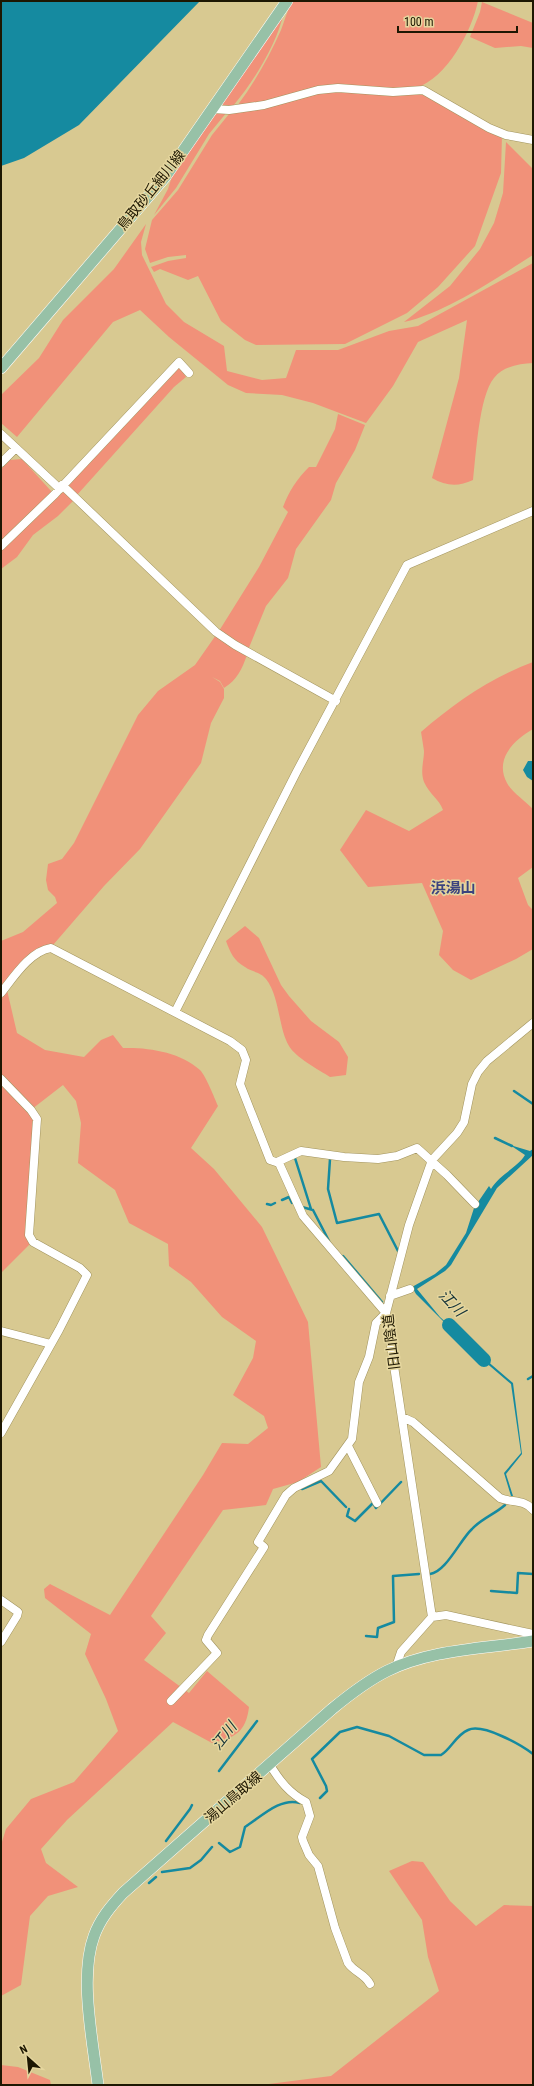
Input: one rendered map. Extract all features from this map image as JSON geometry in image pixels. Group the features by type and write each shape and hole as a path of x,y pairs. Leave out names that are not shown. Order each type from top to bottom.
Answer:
{"main road":[{"name":"鳥取砂丘細川線","path":"1,368 165,177 287,1"},
{"name":"湯山鳥取線","path":"98,2085 90,2018 88,1971 90,1946 101,1920 115,1902 133,1884 345,1698 368,1682 396,1667 448,1652 533,1641"}],"street":[{"path":"213,109 229,110 264,105 318,90 338,88 394,92 423,90 489,128 506,135 533,140"},
{"path":"1,546 61,487 179,362 189,373"},
{"path":"1,434 61,487 216,632 235,645 336,701"},
{"path":"1,463 16,448"},
{"path":"175,1012 296,774 407,565 533,511"},
{"path":"1,993 33,957 44,949 51,948 230,1041 242,1050 246,1060 240,1084 270,1160 277,1162 301,1151 378,1159 397,1156 417,1148 432,1160 475,1204"},
{"name":"旧山陰道","path":"432,1618 386,1313 409,1225 432,1160 457,1133 464,1122 472,1084 478,1072 487,1061 533,1024"},
{"path":"1,1079 31,1110 37,1119 29,1235 33,1242 80,1268 88,1275 1,1433"},
{"path":"171,1701 217,1652 206,1640 208,1635 264,1547 258,1542 286,1495 294,1488 329,1471 348,1446 353,1434 359,1382 369,1357 376,1324 386,1313 303,1216 277,1162"},
{"path":"390,1296 410,1289"},
{"path":"1,1331 51,1344"},
{"path":"402,1417 413,1422 500,1498 506,1501 525,1503 533,1510"},
{"path":"348,1446 377,1503"},
{"path":"1,1600 18,1612 1,1642"},
{"path":"396,1667 401,1652 432,1618 446,1615 533,1634"},
{"path":"270,1765 292,1795 306,1802 310,1816 302,1837 304,1845 318,1866 335,1928 348,1962 351,1967 364,1976 370,1984"}],"shaded area":[{"path":"293,1 478,1 475,13 464,39 448,64 427,83 416,88 368,88 290,96 237,106 267,60"},
{"path":"482,2 533,23 533,48 521,46 495,48 470,37 480,12"},
{"path":"284,12 276,37 257,74 233,106 223,105 222,102"},
{"path":"331,91 416,93 429,97 502,135 501,173 475,246 438,287 407,313 345,344 256,345 245,340 221,321 198,276 188,280 160,269 154,272 151,267 168,261 186,258 186,255 168,257 150,263 145,249 152,220 178,190 212,135 229,114"},
{"path":"227,112 209,134 176,188 154,215 168,189 173,173 210,120 216,114"},
{"path":"506,142 533,169 533,255 454,303 437,311 404,322 450,286 480,249 494,223 503,193"},
{"path":"146,224 141,242 142,255 166,304 184,322 224,346 227,371 262,380 286,378 296,350 338,350 389,331 418,326 533,263 533,363 507,368 494,378 489,387 479,426 473,480 462,484 452,485 442,483 432,478 459,378 467,320 418,342 393,386 366,423 313,403 282,395 246,393 228,385 169,337 140,310 113,322 17,437 1,423 1,395 39,358 63,320 114,269"},
{"path":"180,367 186,377 174,387 77,495 66,484"},
{"path":"338,414 365,425 355,450 336,483 331,500 296,549 288,578 266,606 248,650 219,631 259,567 288,512 283,507 291,490 309,467 316,467 335,429"},
{"path":"22,459 52,492 1,542 1,469 10,460"},
{"path":"63,492 74,500 58,516 33,535 17,557 1,569 1,548"},
{"path":"216,635 247,655 238,674 229,685 224,688 220,681 212,677 220,682 224,689 224,698 211,723 201,763 140,849 104,886 53,945 49,945 1,990 1,941 23,932 57,903 55,897 48,890 46,880 48,864 62,859 74,843 138,715 158,691 195,665"},
{"path":"533,662 533,729 519,739 508,751 503,766 504,774 509,786 533,809 533,867 518,878 528,905 533,910 533,949 516,959 471,980 453,970 439,955 443,931 422,883 368,887 340,850 366,810 409,831 443,810 424,782 422,770 424,751 421,732 460,701 488,683"},
{"path":"245,926 259,938 281,985 289,996 311,1021 339,1042 348,1057 346,1075 330,1077 302,1059 289,1046 285,1038 277,1003 271,986 262,975 241,965 235,959 226,941"},
{"path":"7,990 17,1033 45,1050 84,1057 101,1040 113,1035 123,1048 142,1048 174,1055 192,1064 202,1073 218,1106 191,1148 214,1169 262,1227 308,1322 321,1467 298,1482 273,1489 266,1505 223,1510 151,1616 166,1633 144,1660 189,1693 207,1671 249,1707 245,1722 242,1728 233,1736 212,1743 173,1722 67,1820 41,1849 46,1863 78,1887 48,1896 30,1916 21,1985 1,1996 1,1845 6,1829 31,1799 74,1782 118,1731 106,1699 85,1654 91,1634 45,1598 44,1589 50,1584 110,1615 203,1475 222,1443 248,1444 268,1428 264,1416 233,1395 253,1358 256,1341 222,1317 191,1282 169,1266 168,1244 129,1223 115,1190 78,1163 81,1123 76,1101 63,1085 32,1109 1,1075 1,1000"},
{"path":"1,1085 34,1119 27,1238 31,1243 1,1273"},
{"path":"412,1861 423,1862 450,1901 476,1926 504,1905 533,1906 533,2085 261,2085 331,2076 439,1991 428,1957 422,1920 389,1871"},
{"path":"1,2065 18,2067 50,2080 51,2085 1,2085"}],"water":[{"path":"1,1 200,1 79,125 24,158 1,166"},
{"path":"528,761 533,761 533,781 527,777 523,770"},
{"path":"510,1145 530,1151 533,1149 533,1155 497,1188 451,1265 445,1271 417,1289 440,1317 463,1338 461,1339 416,1294 412,1287 435,1274 446,1265 466,1233 474,1208 489,1186 491,1189 499,1179 525,1155"},
{"path":"471,1347 513,1383 522,1454 506,1474 513,1496 511,1496 504,1473 521,1453 511,1384 470,1349"}],"waterway":[{"path":"514,1091 533,1104"},
{"path":"495,1138 512,1146"},
{"path":"295,1158 311,1209"},
{"path":"330,1159 328,1189 337,1223 379,1214 398,1251"},
{"path":"282,1200 289,1197 292,1203"},
{"path":"267,1204 271,1205 275,1203"},
{"path":"302,1207 313,1210 329,1241"},
{"path":"343,1256 382,1302"},
{"name":"江川","path":"449,1325 484,1360"},
{"path":"528,1379 533,1376"},
{"path":"302,1489 321,1481 346,1507"},
{"path":"349,1509 347,1516 355,1521 373,1503 376,1508 401,1482"},
{"name":"江川","path":"430,1574 442,1568 467,1534 476,1525 505,1505"},
{"path":"491,1591 517,1593 518,1573 533,1574"},
{"name":"江川","path":"366,1636 377,1637 378,1628 394,1622 393,1576 419,1574"},
{"name":"江川","path":"219,1771 257,1721"},
{"path":"320,1798 327,1791 326,1786 312,1759 340,1732 357,1727 389,1736 424,1755 441,1755 464,1732 475,1729 492,1732 502,1736 520,1745 533,1754"},
{"path":"219,1843 230,1852 240,1847 245,1827 264,1813 278,1805 285,1803 300,1803"},
{"name":"江川","path":"166,1841 192,1805"},
{"path":"162,1872 190,1868 201,1860 212,1847"},
{"path":"149,1883 156,1877"}],"district":[{"name":"浜湯山","path":"453,888"}]}
